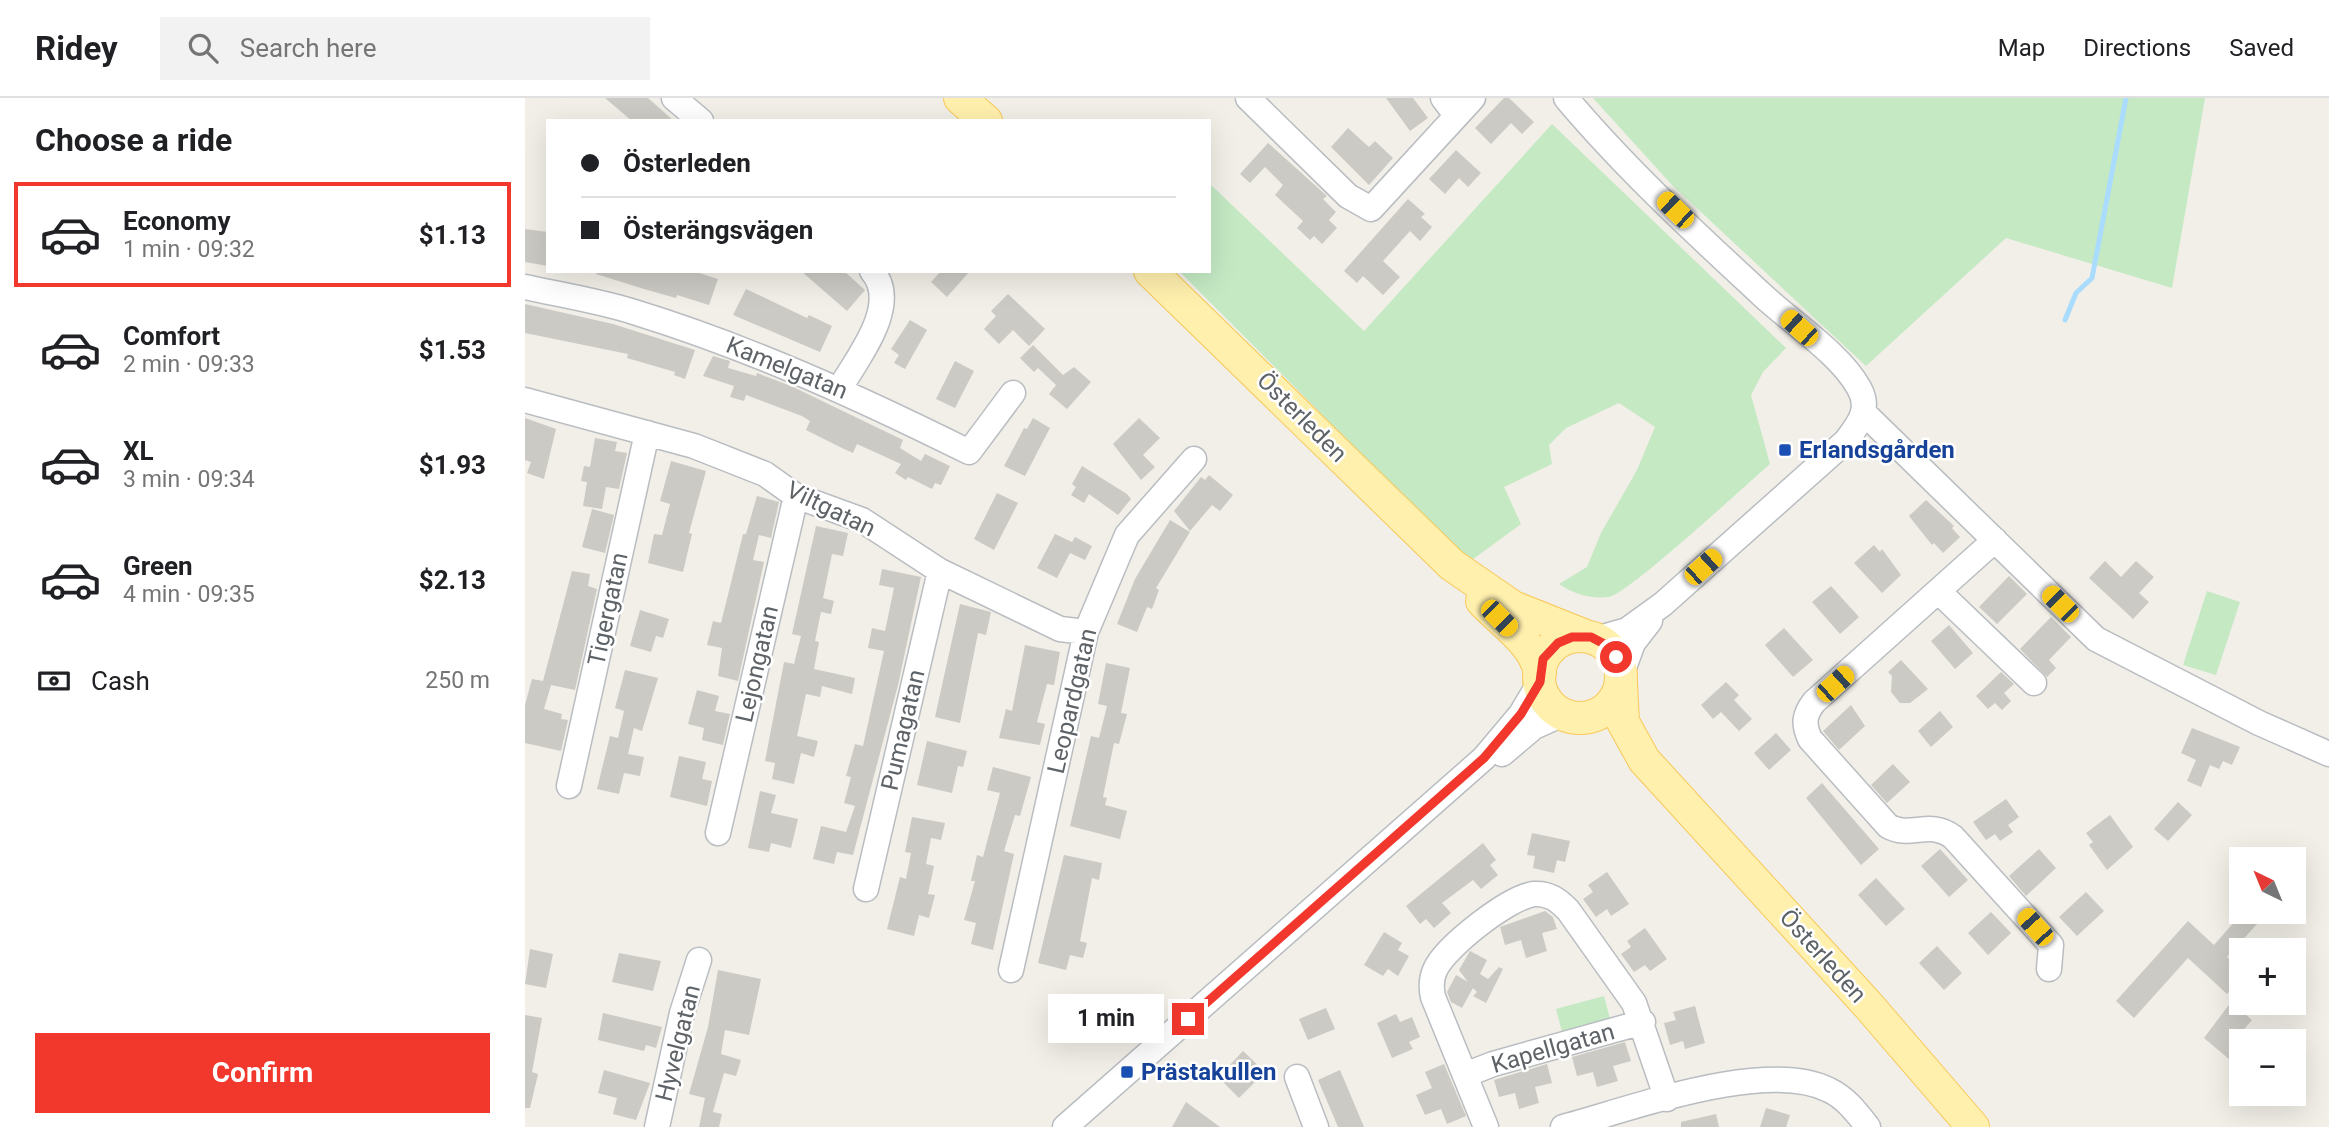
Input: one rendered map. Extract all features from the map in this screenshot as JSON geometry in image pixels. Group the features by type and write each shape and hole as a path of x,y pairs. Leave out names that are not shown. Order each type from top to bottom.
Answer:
{"main road":[{"path":"960,98 984,119"},
{"name":"Österleden","path":"1152,273 1452,565 1487,607 1526,645 1538,663 1546,699 1607,741 1668,790"},
{"name":"Österleden","path":"1452,565 1513,607 1591,638 1616,657 1621,680 1621,713 1627,733 1668,790 1794,923 1973,1127"},
{"path":"1540,678 1543,659 1552,647 1572,637 1591,638"},
{"path":"1566,715 1581,718 1599,713 1611,704 1621,680"}],"street":[{"path":"674,98 699,119"},
{"path":"1248,98 1348,196 1371,209 1449,107 1473,98"},
{"path":"1566,98 1637,174 1750,284 1845,369 1860,389 1865,403 1864,413 1846,441 1663,604 1627,630 1591,638"},
{"path":"840,388 882,311 881,285 872,273"},
{"name":"Kamelgatan","path":"525,287 631,311 719,340 840,388 969,452 1013,393"},
{"name":"Viltgatan","path":"525,400 694,446 765,474 796,496 862,520 940,571 1060,629 1086,632"},
{"path":"1864,413 2097,639 2259,723 2329,754"},
{"name":"Tigergatan","path":"569,786 647,433"},
{"name":"Leopardgatan","path":"1011,971 1086,632 1126,535 1194,459"},
{"name":"Lejongatan","path":"718,833 796,496"},
{"path":"1995,540 1814,702 1808,709 1804,727 1810,739 1888,826 1903,832 1939,828 1953,836 2051,945 2049,969"},
{"name":"Pumagatan","path":"866,890 940,571"},
{"path":"1938,591 2034,683"},
{"path":"1621,680 1633,643 1663,604"},
{"path":"1065,1127 1484,758 1521,714 1540,678"},
{"path":"1078,1127 1489,764 1534,727 1566,715"},
{"name":"Kapellgatan","path":"1486,1127 1433,997 1435,971 1457,944 1498,911 1523,897 1544,895 1560,902 1620,983 1643,1022 1667,1099"},
{"name":"Hyvelgatan","path":"657,1127 683,1013 699,960"},
{"name":"Kapellgatan","path":"1465,1076 1493,1064 1643,1022"},
{"path":"1297,1077 1316,1127"},
{"path":"1563,1127 1667,1099 1753,1080 1804,1081 1841,1098 1868,1127"}],"green space":[{"path":"1593,98 2205,98 2172,288 2006,238 1866,366 1672,185"},
{"path":"1552,124 1786,348 1763,372 1751,395 1770,464 1662,559 1620,591 1609,597 1595,597 1570,591 1559,584 1587,567 1601,533 1637,470 1655,427 1619,403 1566,428 1549,445 1552,464 1504,487 1521,524 1469,562 1181,273 1211,273 1211,185 1364,331"},
{"path":"2207,591 2240,602 2216,675 2183,665"},
{"path":"1604,996 1610,1019 1562,1032 1556,1009"}],"building":[{"path":"605,98 648,98 672,119 630,119"},
{"path":"1386,98 1413,98 1428,118 1410,131"},
{"path":"1504,98 1509,98 1534,122 1522,134 1511,123 1491,144 1475,128"},
{"path":"1348,128 1369,147 1375,141 1393,158 1369,185 1331,147"},
{"path":"1268,143 1327,196 1323,199 1336,212 1329,220 1337,228 1322,244 1314,236 1310,240 1297,228 1303,221 1275,195 1283,185 1265,167 1250,183 1240,174"},
{"path":"1456,150 1481,173 1468,187 1459,178 1445,194 1429,179"},
{"path":"1408,199 1425,214 1421,217 1432,227 1420,241 1410,231 1383,261 1400,277 1383,295 1363,276 1357,283 1344,271"},
{"path":"525,229 546,232 546,266 525,262"},
{"path":"699,273 718,279 709,305 596,274"},
{"path":"803,273 846,273 865,290 847,311"},
{"path":"939,273 968,273 947,297 931,282"},
{"path":"746,289 807,318 809,315 832,326 820,352 733,315"},
{"path":"1008,294 1045,329 1029,346 1013,330 999,344 984,329 996,316 991,311"},
{"path":"525,304 613,324 695,350 685,379 674,375 675,372 627,358 628,354 525,333"},
{"path":"910,320 927,330 905,369 894,363 899,355 891,349"},
{"path":"1033,345 1063,375 1074,367 1091,382 1067,409 1049,394 1056,385 1038,368 1034,372 1020,358"},
{"path":"713,356 730,361 728,368 756,376 757,373 791,386 903,440 900,448 921,461 925,454 950,466 941,485 935,483 932,489 908,477 906,480 895,473 901,464 857,444 853,453 842,448 806,430 810,421 802,416 746,395 744,401 730,397 734,386 703,376"},
{"path":"955,361 974,371 955,408 936,399"},
{"path":"525,418 556,429 544,479 527,473 531,462 525,460"},
{"path":"1033,418 1050,428 1025,476 1004,466 1024,428 1027,429"},
{"path":"1139,418 1160,438 1143,455 1155,467 1141,480 1113,444"},
{"path":"595,438 617,442 615,451 627,453 619,489 606,487 602,509 583,506 587,482 581,481 584,466 590,467"},
{"path":"671,461 706,471 689,533 692,534 683,572 648,563 654,534 662,535 670,504 660,501"},
{"path":"1082,466 1131,499 1118,515 1089,494 1084,503 1071,495 1076,487 1072,484"},
{"path":"1209,475 1233,495 1220,511 1212,505 1190,531 1174,511 1201,477 1205,480"},
{"path":"997,493 1018,503 994,550 974,539"},
{"path":"757,496 779,502 771,538 759,535 753,560 764,562 738,681 718,676 722,648 707,645 713,621 721,623 743,534 746,534"},
{"path":"1926,500 1954,526 1952,528 1960,537 1943,553 1934,543 1932,545 1909,516"},
{"path":"592,509 614,515 605,553 582,547"},
{"path":"1170,520 1190,532 1156,588 1159,590 1152,609 1147,607 1137,632 1117,624 1135,579"},
{"path":"816,526 848,533 843,556 832,554 823,598 834,601 831,614 821,612 815,641 819,642 814,669 855,678 852,694 822,686 820,697 806,694 797,736 818,741 814,757 801,753 794,784 772,779 775,763 765,761 784,662 794,664 801,636 792,634"},
{"path":"1055,534 1072,542 1075,537 1092,546 1085,560 1070,553 1057,578 1037,568"},
{"path":"1874,545 1880,552 1882,549 1901,575 1882,593 1854,563"},
{"path":"2105,561 2121,577 2136,561 2154,577 2139,593 2149,602 2133,619 2089,578"},
{"path":"882,569 921,577 898,685 853,855 837,852 834,864 813,859 821,826 846,832 855,806 844,803 851,777 846,776 855,744 863,746 884,651 868,648 872,628 885,631 894,588 879,585"},
{"path":"572,571 590,574 588,586 597,589 575,690 551,685 544,709 562,714 561,719 568,720 561,751 525,743 525,705 532,679 543,681"},
{"path":"2009,576 2027,594 1997,624 1979,607"},
{"path":"1831,586 1859,617 1840,634 1812,602"},
{"path":"960,604 991,612 986,635 978,633 960,723 935,717"},
{"path":"640,610 669,619 663,638 656,636 651,652 630,646"},
{"path":"2051,617 2071,637 2049,660 2056,668 2047,677 2020,649"},
{"path":"1949,625 1973,653 1955,669 1931,641"},
{"path":"1784,628 1813,660 1793,677 1765,645"},
{"path":"1025,645 1060,652 1054,685 1047,684 1037,722 1045,724 1040,745 999,738 1006,709 1012,711"},
{"path":"1901,660 1928,689 1910,703 1900,703 1891,692 1892,676 1888,672"},
{"path":"1106,663 1130,668 1121,713 1127,714 1119,744 1114,743 1103,797 1107,798 1105,805 1127,811 1120,839 1070,826 1091,736 1099,738 1107,706 1098,704"},
{"path":"625,670 658,678 642,731 634,728 628,754 644,757 640,776 624,773 619,794 597,789 610,736 618,738 624,711 615,708"},
{"path":"2001,672 2014,684 2004,693 2011,701 2002,710 1995,703 1988,709 1976,696"},
{"path":"1726,682 1739,695 1734,700 1752,719 1739,731 1721,712 1713,719 1701,705"},
{"path":"697,690 719,696 715,711 730,714 723,745 702,740 704,728 688,724"},
{"path":"1851,705 1865,726 1839,750 1823,731"},
{"path":"1940,711 1953,727 1931,747 1918,731"},
{"path":"2192,728 2240,747 2232,765 2223,761 2219,769 2210,765 2201,787 2187,781 2196,760 2181,753"},
{"path":"1776,733 1791,750 1769,770 1754,753"},
{"path":"927,741 967,751 963,767 958,766 952,793 917,785"},
{"path":"679,756 706,762 702,779 712,781 707,806 670,797"},
{"path":"1893,764 1910,782 1887,803 1871,785"},
{"path":"993,767 1031,777 1020,816 1015,815 1004,851 1014,854 993,950 971,944 976,923 964,920 975,881 971,881 977,855 983,857 1000,793 987,790"},
{"path":"1822,783 1879,849 1861,865 1806,798"},
{"path":"760,791 776,795 771,813 798,819 791,848 771,843 769,852 748,848"},
{"path":"2006,799 2019,817 2008,825 2013,832 2000,841 1995,834 1986,840 1973,822"},
{"path":"2178,802 2192,815 2168,841 2154,829"},
{"path":"2110,815 2133,847 2107,870 2089,845 2093,842 2086,833"},
{"path":"912,817 945,823 941,840 931,838 926,864 934,866 928,894 935,895 929,918 919,915 914,936 887,929 900,877 906,879 911,853 905,852"},
{"path":"1532,833 1570,841 1565,862 1557,860 1554,873 1533,868 1535,856 1527,855"},
{"path":"1483,843 1496,860 1490,865 1498,875 1481,889 1473,880 1442,903 1451,913 1434,928 1426,919 1420,924 1406,906"},
{"path":"1940,849 1968,880 1949,897 1921,866"},
{"path":"2039,849 2056,868 2026,896 2009,876"},
{"path":"1064,855 1102,863 1099,880 1092,878 1080,941 1087,943 1083,958 1070,955 1066,970 1038,963"},
{"path":"1607,872 1629,904 1611,916 1607,909 1596,917 1583,899 1593,892 1588,885"},
{"path":"1876,878 1905,909 1886,926 1858,895"},
{"path":"2086,892 2104,911 2077,936 2059,917"},
{"path":"1545,911 1553,917 1557,929 1542,933 1547,951 1526,958 1521,940 1505,945 1500,927"},
{"path":"1991,912 2011,933 1988,955 1968,933"},
{"path":"2188,921 2214,945 2232,924 2257,924 2244,938 2229,938 2227,994 2188,958 2134,1018 2116,1001"},
{"path":"1645,928 1667,959 1650,971 1645,965 1634,972 1621,954 1631,947 1627,941"},
{"path":"1384,932 1402,943 1398,950 1409,956 1398,976 1388,969 1383,976 1364,965"},
{"path":"1937,946 1962,973 1944,990 1919,963"},
{"path":"530,949 553,954 546,988 525,984"},
{"path":"1470,951 1487,960 1480,974 1488,979 1499,967 1503,969 1486,1003 1473,996 1477,992 1473,988 1462,1008 1451,1002 1447,992 1456,975 1468,982 1459,970"},
{"path":"619,953 661,961 653,991 612,982"},
{"path":"718,970 761,979 749,1035 725,1030 721,1054 741,1060 736,1076 724,1073 713,1112 722,1114 719,1127 699,1127 705,1098 689,1094 708,1027"},
{"path":"2229,1005 2229,1015 2246,1015 2252,1020 2244,1029 2229,1029 2229,1059 2204,1038"},
{"path":"1695,1006 1705,1043 1685,1049 1683,1041 1670,1045 1664,1023 1676,1020 1673,1012"},
{"path":"1326,1008 1335,1029 1308,1040 1299,1019"},
{"path":"603,1013 662,1027 656,1048 646,1045 644,1051 598,1040"},
{"path":"1396,1014 1400,1022 1412,1017 1420,1037 1409,1042 1413,1049 1392,1058 1377,1023"},
{"path":"525,1015 542,1018 532,1072 538,1074 530,1108 525,1108"},
{"path":"1625,1042 1631,1061 1613,1066 1618,1081 1597,1087 1593,1072 1577,1076 1572,1057"},
{"path":"1243,1051 1265,1072 1239,1098 1223,1082 1232,1072 1227,1068"},
{"path":"1444,1064 1466,1116 1447,1124 1441,1109 1425,1115 1416,1095 1432,1088 1425,1072"},
{"path":"1547,1064 1552,1083 1535,1087 1539,1103 1519,1109 1515,1093 1499,1097 1494,1080"},
{"path":"604,1070 650,1083 636,1120 613,1114 617,1098 598,1093"},
{"path":"1340,1070 1364,1127 1338,1127 1318,1080"},
{"path":"1186,1102 1220,1127 1172,1127"},
{"path":"1766,1108 1790,1115 1786,1127 1760,1127"},
{"path":"1716,1114 1719,1127 1681,1127 1681,1122"}],"waterway":[{"path":"2065,320 2076,293 2092,278 2126,98"}],"place":[{"name":"Erlandsgården","path":"1785,450"},
{"name":"Prästakullen","path":"1127,1072"}],"route":[{"path":"1188,1019 1484,758 1521,714 1540,682 1543,659 1552,647 1565,639 1586,636 1602,642 1616,657"}]}
